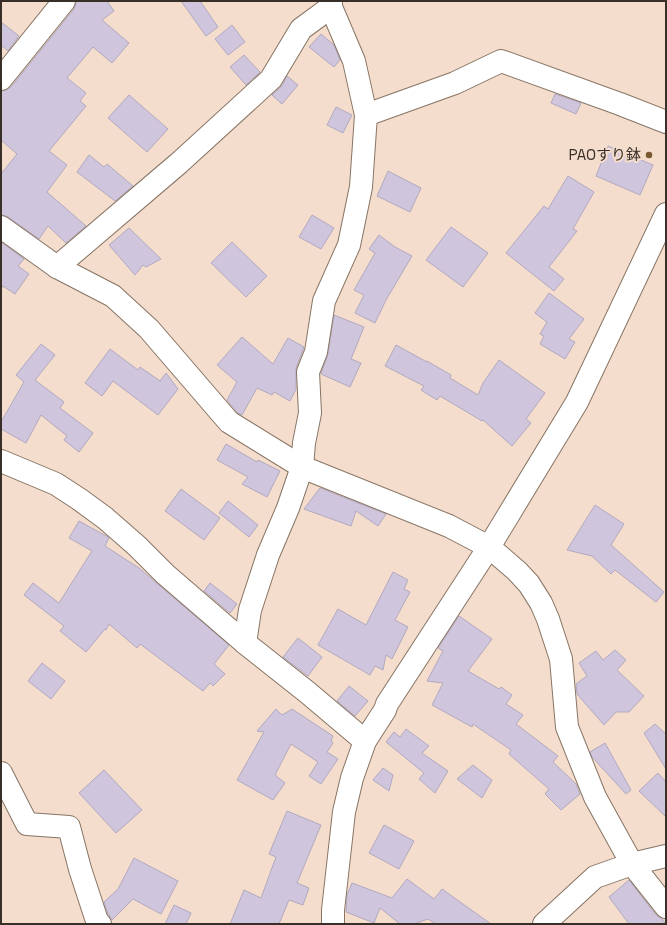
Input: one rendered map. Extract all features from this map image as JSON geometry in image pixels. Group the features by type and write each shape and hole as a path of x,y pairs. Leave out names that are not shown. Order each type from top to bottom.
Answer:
{"street":[{"path":"1,78 64,1"},
{"path":"57,267 179,163 271,79 301,28 331,4 354,61 366,115 361,187 349,245 324,301 316,352 308,372 310,413 304,443 302,467 288,508 268,555 250,610 245,643"},
{"path":"366,115 455,83 501,60 666,122"},
{"path":"333,924 333,910 344,812 352,778 365,741 385,710 387,704 490,547 577,402 666,214"},
{"path":"1,227 57,267 113,296 149,329 230,422 302,467 449,526 490,547 517,571 529,584 544,608 548,619 561,659 567,727 595,797 632,864 666,907"},
{"path":"1,461 56,484 79,498 105,518 245,643 307,692 365,741"},
{"path":"1,773 27,824 69,827 80,869 97,921 100,924"},
{"path":"544,924 595,877 632,864 666,856"}],"building":[{"path":"76,1 107,1 114,11 102,20 129,43 112,63 93,47 67,78 86,93 80,101 86,106 49,151 67,165 47,192 86,226 66,243 48,226 39,239 8,217 1,215 1,174 17,154 1,140 1,91 11,87 74,9"},
{"path":"181,1 200,1 218,27 206,36"},
{"path":"1,22 19,36 8,51 1,45"},
{"path":"232,25 245,42 228,55 215,39"},
{"path":"321,34 334,45 340,60 334,67 309,47"},
{"path":"244,55 260,72 246,85 230,67"},
{"path":"287,76 298,85 282,104 272,95 282,86"},
{"path":"555,94 581,103 576,114 551,103"},
{"path":"129,95 168,129 147,152 108,118"},
{"path":"336,107 352,115 343,133 327,125"},
{"path":"608,146 653,165 640,195 596,176"},
{"path":"89,155 104,167 107,164 133,186 115,201 77,172"},
{"path":"388,171 421,188 410,212 377,196"},
{"path":"568,176 594,192 573,229 577,231 549,267 564,279 554,291 506,253 544,206 548,209"},
{"path":"312,215 334,228 321,249 299,237"},
{"path":"451,227 488,253 463,287 426,260"},
{"path":"129,228 161,259 146,267 143,265 135,275 109,245"},
{"path":"379,235 395,247 412,256 386,300 375,323 355,313 364,295 354,290 375,253 369,249"},
{"path":"1,242 24,259 18,266 29,274 15,294 3,286 1,289"},
{"path":"232,242 267,276 246,297 211,263"},
{"path":"549,293 584,319 569,339 575,342 565,359 540,344 544,336 540,334 547,322 535,313"},
{"path":"334,315 364,327 351,359 361,363 350,387 321,374 328,354"},
{"path":"242,337 273,364 288,338 304,347 296,368 296,389 290,401 274,392 272,395 257,388 242,415 237,412 227,400 237,382 217,365"},
{"path":"41,344 55,355 35,380 64,402 60,408 93,433 79,452 64,440 67,436 41,415 26,443 1,429 1,422 24,382 16,375"},
{"path":"396,345 451,375 450,378 478,395 483,383 499,360 545,393 526,419 531,423 512,446 483,420 482,421 440,396 437,400 421,390 424,386 385,366"},
{"path":"110,349 138,370 140,367 160,381 166,373 178,389 158,415 113,381 102,396 85,383"},
{"path":"226,444 257,462 258,460 280,471 267,497 242,484 248,477 217,460"},
{"path":"320,488 386,514 378,526 356,511 351,526 304,509"},
{"path":"181,489 220,518 204,540 165,511"},
{"path":"228,501 258,525 249,537 219,513"},
{"path":"595,505 624,524 611,545 664,592 656,602 615,570 611,574 592,556 567,550"},
{"path":"79,521 108,537 109,538 105,546 139,568 229,645 214,664 225,674 213,686 210,683 203,691 140,644 137,648 109,624 106,630 105,629 86,652 60,631 64,626 24,595 33,583 59,603 92,551 69,538"},
{"path":"393,572 408,580 404,589 410,592 395,620 408,627 392,659 386,655 383,670 375,666 370,675 318,645 338,609 366,625"},
{"path":"210,583 237,604 230,613 204,591"},
{"path":"459,616 492,639 468,671 499,689 501,687 512,695 506,704 523,715 516,724 558,756 553,762 576,784 580,794 561,810 545,794 549,789 509,754 511,750 473,724 472,727 432,705 443,683 427,681 443,651 438,648"},
{"path":"298,638 322,657 308,676 283,657"},
{"path":"615,650 626,660 617,670 644,696 629,712 616,712 604,725 577,694 576,684 587,676 579,663 596,651 603,660"},
{"path":"42,663 65,681 51,699 28,681"},
{"path":"349,686 368,701 355,716 337,701"},
{"path":"276,709 282,715 292,709 333,736 331,740 333,743 327,752 338,759 321,784 309,776 318,762 291,744 275,775 285,783 273,800 237,780 264,732 257,731"},
{"path":"655,724 666,734 666,769 644,733"},
{"path":"406,729 429,746 422,753 448,771 435,793 419,779 424,773 386,742 394,732 400,737"},
{"path":"605,743 631,790 626,794 592,757 590,752"},
{"path":"473,765 492,780 482,798 457,779"},
{"path":"383,768 393,775 389,791 373,780"},
{"path":"104,770 142,810 116,833 79,793"},
{"path":"658,773 666,782 666,817 639,791"},
{"path":"287,811 321,825 297,883 309,888 303,905 289,900 279,924 230,924 244,890 261,898 276,857 269,854"},
{"path":"384,825 414,841 399,869 369,853"},
{"path":"134,858 178,881 161,914 133,899 112,920 108,914 104,902 118,889"},
{"path":"407,879 434,899 442,889 491,924 436,924 428,919 414,924 400,924 380,908 374,923 346,912 347,895 352,883 392,898"},
{"path":"629,880 656,915 666,924 629,924 609,897"},
{"path":"174,905 191,913 186,924 165,924"}],"place":[{"name":"PAOすり鉢","path":"649,155"}]}
